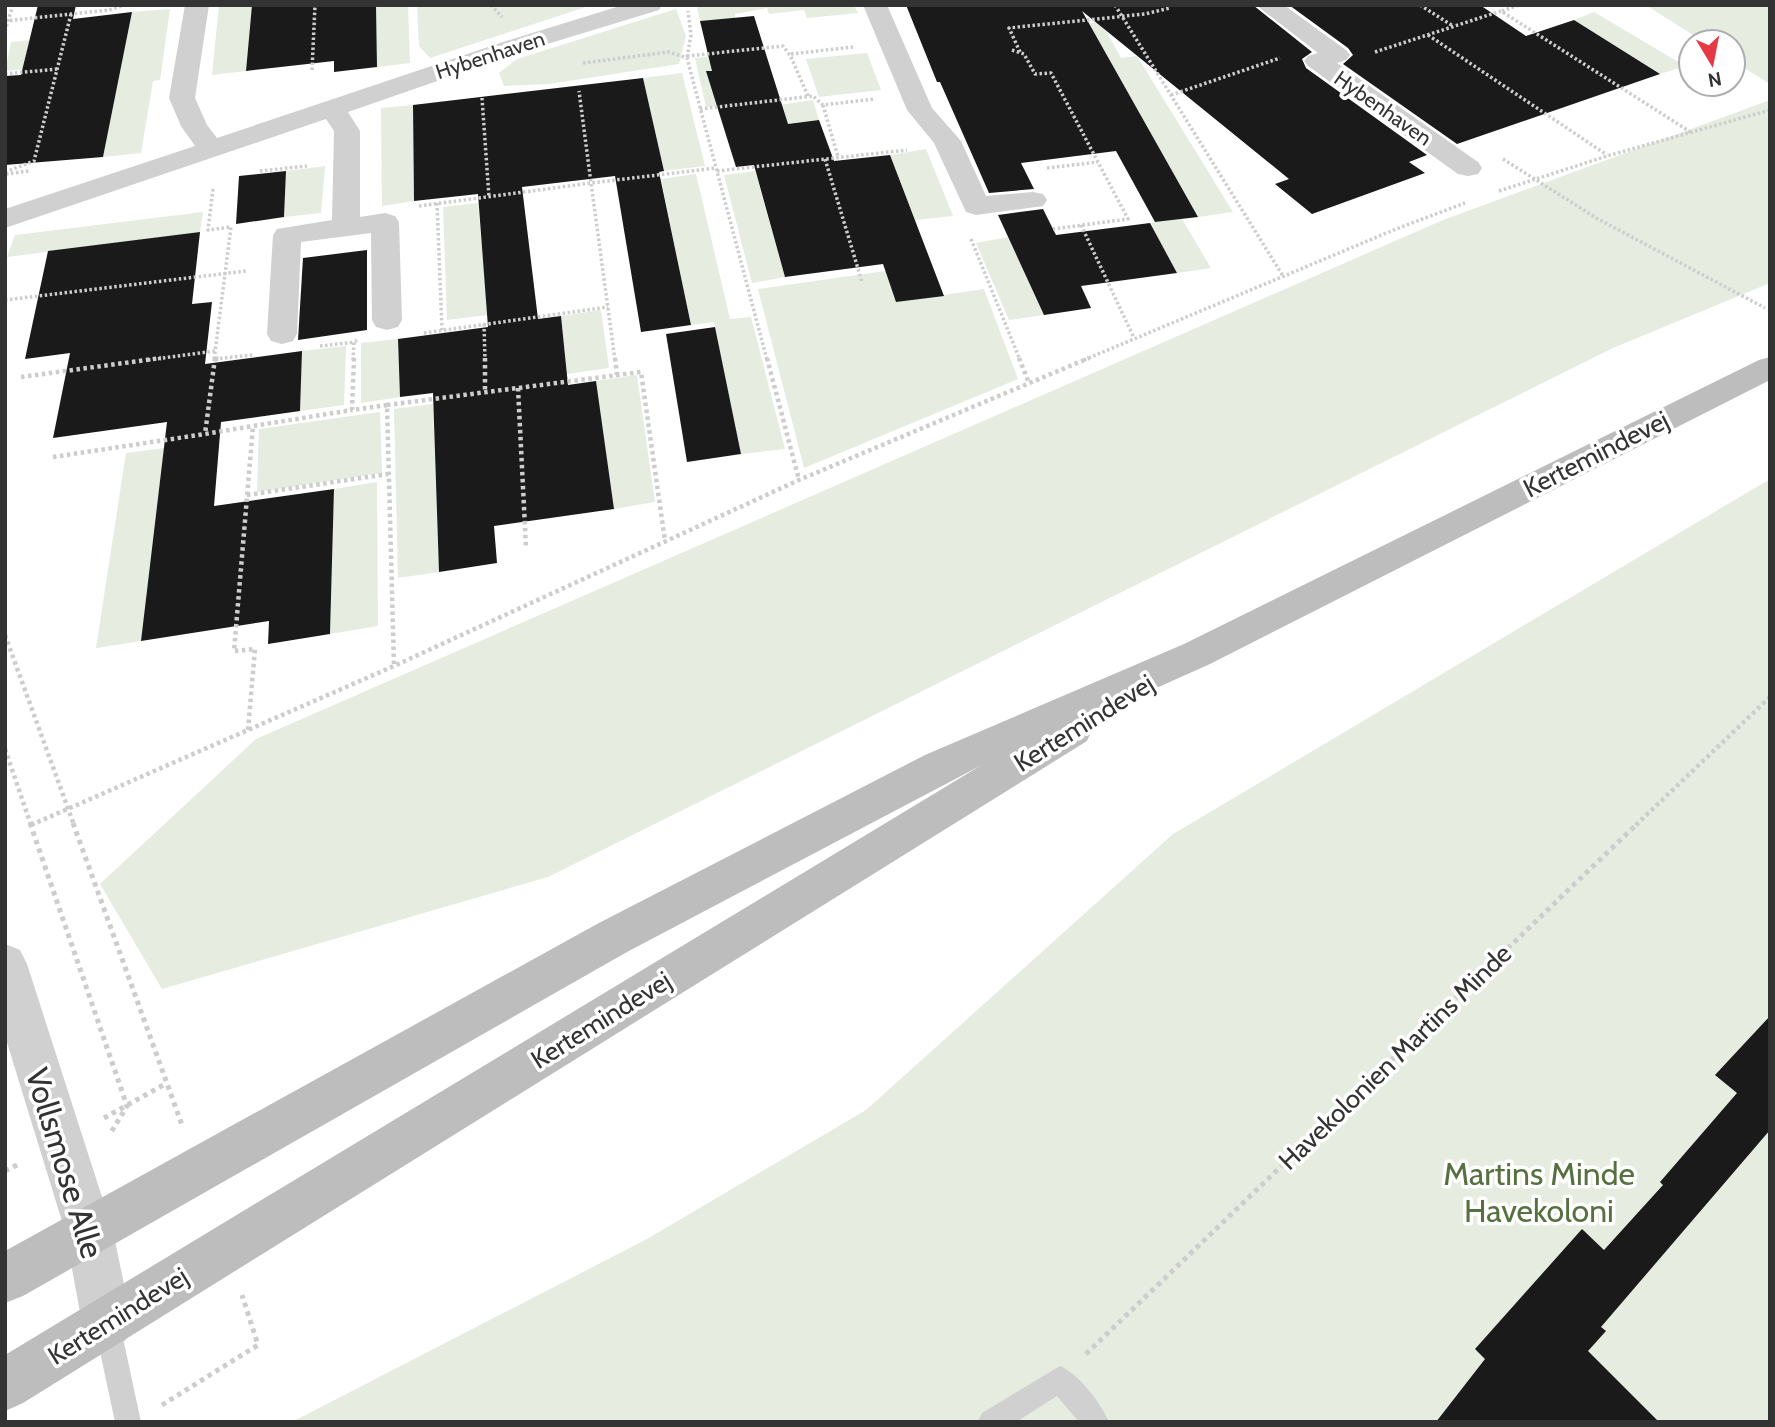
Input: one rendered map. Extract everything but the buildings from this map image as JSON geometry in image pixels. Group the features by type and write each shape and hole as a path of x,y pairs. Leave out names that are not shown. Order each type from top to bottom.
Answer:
{"main road":[{"name":"Kertemindevej","path":"5,1278 82,1212 197,1169 612,938 939,767 1197,654 1770,367"},
{"name":"Kertemindevej","path":"5,1385 1197,654"}],"street":[{"path":"197,5 182,98 194,126 211,149"},
{"name":"Hybenhaven","path":"5,219 525,42 650,5"},
{"path":"875,5 920,110 949,145 976,206 1033,200"},
{"name":"Hybenhaven","path":"1268,5 1327,58 1468,168"},
{"path":"332,108 347,131 346,227"},
{"path":"282,334 287,235 385,222 387,320"},
{"name":"Vollsmose Alle","path":"5,964 82,1212 107,1323"}],"lane":[{"path":"107,1323 128,1422"},
{"path":"991,1422 1060,1379 1096,1422"}],"path":[{"path":"5,31 13,5"},
{"path":"7,21 125,5"},
{"path":"312,70 315,5"},
{"path":"682,5 688,11 691,34 687,57 799,480"},
{"path":"1115,5 1283,276"},
{"path":"1020,53 1009,28 1145,14 1170,8 1170,5"},
{"path":"1420,5 1454,27"},
{"path":"1171,95 1294,54 1327,58 1369,54 1519,5"},
{"path":"1501,12 1692,134"},
{"path":"5,172 34,161 71,14"},
{"path":"1427,35 1607,156"},
{"path":"525,42 545,61 569,64 669,52 687,57 783,46 791,54 800,87 808,97"},
{"path":"791,54 891,43"},
{"path":"5,74 57,69"},
{"path":"579,91 617,375"},
{"path":"823,105 913,94"},
{"path":"701,110 813,96 823,105 838,157"},
{"path":"482,98 489,197"},
{"path":"1490,194 1607,156 1770,110"},
{"path":"385,222 404,208 436,203 591,183 949,145"},
{"path":"1468,168 1503,158 1598,219 1765,308"},
{"path":"825,159 862,282"},
{"path":"205,434 231,227 208,230 213,189"},
{"path":"436,203 442,330"},
{"path":"31,825 394,666 799,480 1283,276 1466,203"},
{"path":"1081,225 1134,339"},
{"path":"5,300 286,266"},
{"path":"352,410 354,342 387,320"},
{"path":"484,324 485,392"},
{"path":"21,377 215,351"},
{"path":"54,457 352,410 640,372 665,541"},
{"path":"518,388 527,547"},
{"path":"387,405 394,666"},
{"path":"248,730 255,649 234,651 253,426"},
{"path":"247,495 388,474"},
{"path":"5,635 197,1169"},
{"name":"Havekolonien Martins Minde","path":"1060,1379 1770,697"},
{"path":"5,749 127,1106 82,1212"},
{"path":"158,1408 258,1345 227,1249"}],"green space":[{"path":"219,5 252,5 246,71 212,75"},
{"path":"376,5 408,5 410,63 377,67"},
{"path":"417,5 592,5 430,58 419,46"},
{"path":"854,5 858,13 807,18 804,10 769,14 767,8 735,14 735,18 700,21 697,7"},
{"path":"1646,5 1770,5 1770,84 1747,70 1747,28 1682,28"},
{"path":"170,9 160,80 153,81 141,153 103,157 132,12"},
{"path":"676,9 686,36 679,64 549,84 504,86 499,73 517,59"},
{"path":"1594,12 1677,61 1677,69 1660,74 1574,20"},
{"path":"1101,22 1121,58 1137,56 1233,212 1198,217 1109,60 1073,25"},
{"path":"63,37 57,66 5,71 11,42"},
{"path":"867,53 881,90 819,97 806,59"},
{"path":"725,55 738,104 706,107 695,58"},
{"path":"682,73 705,166 664,171 643,78"},
{"path":"813,100 819,120 763,127 744,110"},
{"path":"1770,100 1770,283 1613,348 548,877 162,989 100,884 256,739 1443,220"},
{"path":"413,105 414,201 382,206 381,108"},
{"path":"926,149 953,216 915,220 890,155"},
{"path":"325,166 321,213 284,217 286,171"},
{"path":"755,171 785,277 752,283 724,175"},
{"path":"696,174 730,319 751,317 785,449 741,454 714,322 691,325 661,179"},
{"path":"478,203 488,315 447,320 443,207"},
{"path":"203,212 200,232 7,257 15,235"},
{"path":"1182,219 1211,268 1177,273 1150,223"},
{"path":"1008,237 1044,315 1009,320 976,243"},
{"path":"885,271 897,302 984,289 1018,379 804,468 758,289"},
{"path":"601,310 609,368 567,374 561,316"},
{"path":"398,339 400,397 361,403 361,343"},
{"path":"346,346 344,405 300,411 302,351"},
{"path":"637,375 655,502 614,509 596,381"},
{"path":"433,404 439,572 398,578 394,409"},
{"path":"380,412 382,473 257,492 259,429"},
{"path":"164,448 141,641 96,648 126,453"},
{"name":"Martins Minde Havekoloni","path":"1770,479 1770,1422 292,1422 647,1239 866,1110 1173,834"},
{"path":"377,482 378,626 330,634 334,489"}]}
